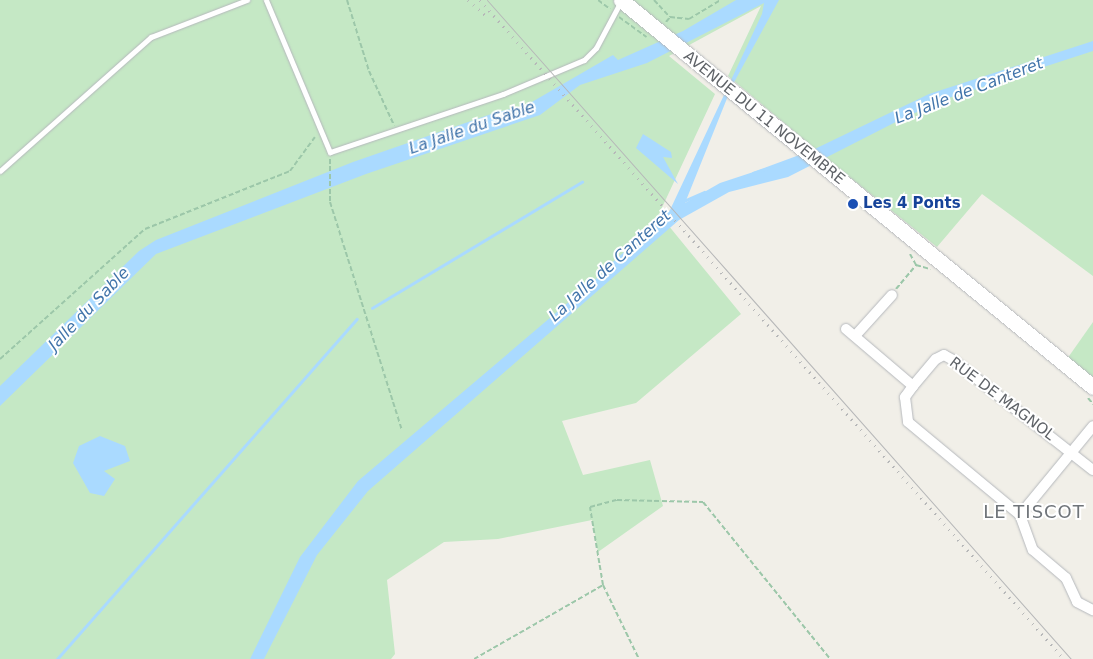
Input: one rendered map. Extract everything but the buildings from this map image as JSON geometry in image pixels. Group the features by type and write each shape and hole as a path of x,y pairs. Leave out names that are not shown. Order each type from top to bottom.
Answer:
{"main road":[{"name":"AVENUE DU 11 NOVEMBRE","path":"621,0 658,34 686,54 823,165 1093,387"}],"street":[{"path":"855,336 892,294"},
{"path":"846,329 913,386"},
{"name":"RUE DE MAGNOL","path":"1020,515 908,422 904,398 913,386 944,355 1072,452"},
{"path":"1093,426 1020,515 1034,550 1066,578 1077,602 1093,610"},
{"path":"1072,452 1093,470"}],"lane":[{"path":"0,171 151,37 247,0"},
{"path":"266,0 330,152 502,94 584,60 596,48 621,0"}],"path":[{"path":"347,0 369,71 388,117 399,130"},
{"path":"654,0 670,17 689,19 721,0"},
{"path":"626,23 642,36 658,34 670,17"},
{"path":"0,359 145,229 290,171 320,130"},
{"path":"330,152 330,202 402,430"},
{"path":"892,294 916,265"},
{"path":"638,659 603,586 590,507 617,500 703,502 830,659"},
{"path":"474,659 603,586"}],"green space":[{"path":"0,0 1093,0 1093,276 982,194 937,247 832,163 728,76 761,6 669,56 715,94 659,214 741,314 636,403 562,421 583,475 650,460 663,506 598,552 592,520 498,539 444,542 387,580 395,654 391,659 0,659"},
{"path":"1093,322 1093,380 1067,359"}],"water":[{"path":"736,0 779,0 732,86 685,203 720,183 796,158 929,94 1093,41 1093,51 933,103 788,177 729,192 679,220 368,491 317,555 264,659 250,659 300,557 358,481 637,244 670,210 762,14 764,3 647,63 580,85 540,115 366,174 156,254 0,406 0,386 139,251 156,240 353,162 497,112 525,106 613,55 618,60 683,31"},
{"path":"643,134 671,152 672,158 663,157 678,184 636,148"},
{"path":"100,436 125,446 130,461 104,471 115,479 104,496 90,493 73,463 79,446"}],"waterway":[{"name":"La Jalle de Canteret","path":"912,112 944,99"},
{"name":"La Jalle de Canteret","path":"753,173 802,155"},
{"path":"372,308 582,182"},
{"name":"La Jalle de Canteret","path":"684,201 704,192"},
{"name":"La Jalle de Canteret","path":"603,272 659,222"},
{"path":"57,659 357,319"}],"tram line":[{"path":"487,0 1071,659"}],"railway":[{"path":"468,0 485,15"},
{"path":"480,0 1064,659"}],"place":[{"name":"Les 4 Ponts","path":"853,204"}],"district":[{"name":"LE TISCOT","path":"1034,512"}],"water label":[{"name":"La Jalle du Sable","path":"472,128"},
{"name":"Jalle du Sable","path":"89,309"}]}
